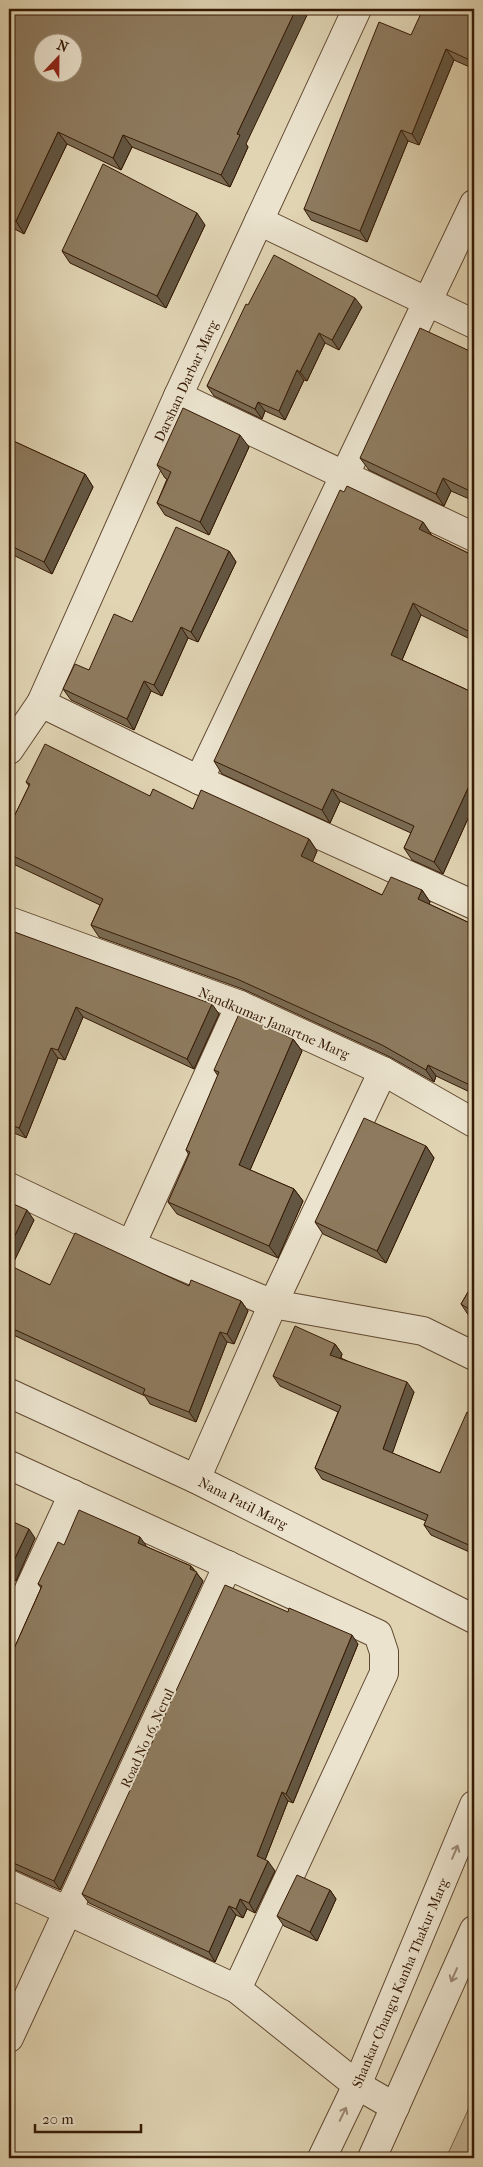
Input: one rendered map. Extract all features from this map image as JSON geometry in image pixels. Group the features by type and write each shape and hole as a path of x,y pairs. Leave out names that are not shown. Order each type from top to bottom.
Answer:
{"street":[{"name":"Darshan Darbar Marg","path":"9,750 42,703 178,396 357,9"},
{"path":"199,780 474,204"},
{"path":"259,221 474,324"},
{"path":"178,396 474,537"},
{"path":"42,703 199,780 474,905"},
{"name":"Nandkumar Janartne Marg","path":"9,921 240,1005 383,1071 474,1123"},
{"path":"131,1245 240,1005"},
{"path":"196,1479 273,1304 383,1071"},
{"path":"9,1187 131,1245 273,1304 423,1331 474,1356"},
{"name":"Nana Patil Marg","path":"9,1393 196,1479 474,1619"},
{"path":"9,1465 378,1634 384,1652 384,1673 237,1989"},
{"path":"9,1633 73,1494"},
{"name":"Road No 16, Nerul","path":"9,2038 228,1566"},
{"name":"Shankar Changu Kanha Thakur Marg","path":"322,2158 357,2085 474,1805"},
{"path":"9,1884 237,1989 357,2085 395,2107"},
{"path":"372,2158 474,1930"}],"shaded area":[{"path":"474,2097 474,2158 446,2158"}],"building":[{"path":"9,9 296,9 237,134 240,135 221,175 123,135 113,158 58,132 16,221 9,218"},
{"path":"423,9 474,9 474,62 446,49 412,134 401,130 360,231 304,209 379,22 411,35"},
{"path":"103,164 197,213 157,296 62,251"},
{"path":"274,255 355,298 332,340 319,333 300,372 297,370 279,411 258,402 255,409 207,386 246,304 248,305"},
{"path":"420,328 474,353 474,493 443,478 436,494 360,458"},
{"path":"183,408 240,435 200,522 157,503 171,472 157,465"},
{"path":"9,439 85,474 44,562 9,545"},
{"path":"347,486 423,522 419,529 468,553 474,541 474,634 413,603 391,655 474,693 474,775 434,862 404,848 414,826 332,789 322,810 214,761 340,490 344,492"},
{"path":"176,527 229,551 191,632 181,627 154,685 144,681 127,719 63,689 75,664 89,670 114,614 132,622"},
{"path":"45,744 150,796 153,789 193,809 201,790 309,839 301,856 382,895 391,877 422,890 418,899 474,925 474,1087 428,1065 426,1070 382,1045 237,979 91,925 103,899 9,854 9,827 30,784 26,782"},
{"path":"9,930 212,1004 187,1059 76,1007 58,1050 51,1048 19,1128 9,1124"},
{"path":"239,1014 293,1039 239,1165 294,1189 269,1246 168,1202 190,1152 186,1150 219,1072 214,1070"},
{"path":"364,1118 426,1146 377,1251 315,1222"},
{"path":"9,1202 27,1210 9,1248"},
{"path":"75,1233 189,1286 191,1280 241,1301 227,1334 220,1332 189,1412 143,1394 145,1389 9,1327 9,1265 50,1285"},
{"path":"474,1282 474,1312 461,1304"},
{"path":"295,1326 335,1344 330,1355 407,1382 383,1449 440,1473 467,1412 474,1415 474,1538 471,1546 424,1525 428,1515 315,1468 341,1406 273,1376"},
{"path":"79,1510 140,1537 138,1543 191,1566 190,1569 197,1572 54,1881 9,1861 9,1660 42,1586 38,1584 58,1542 64,1545"},
{"path":"9,1520 29,1529 9,1571"},
{"path":"225,1585 288,1612 289,1608 352,1635 286,1794 282,1792 257,1856 268,1861 249,1903 240,1899 236,1909 229,1906 209,1952 82,1894"},
{"path":"297,1875 330,1890 310,1932 277,1916"}]}
